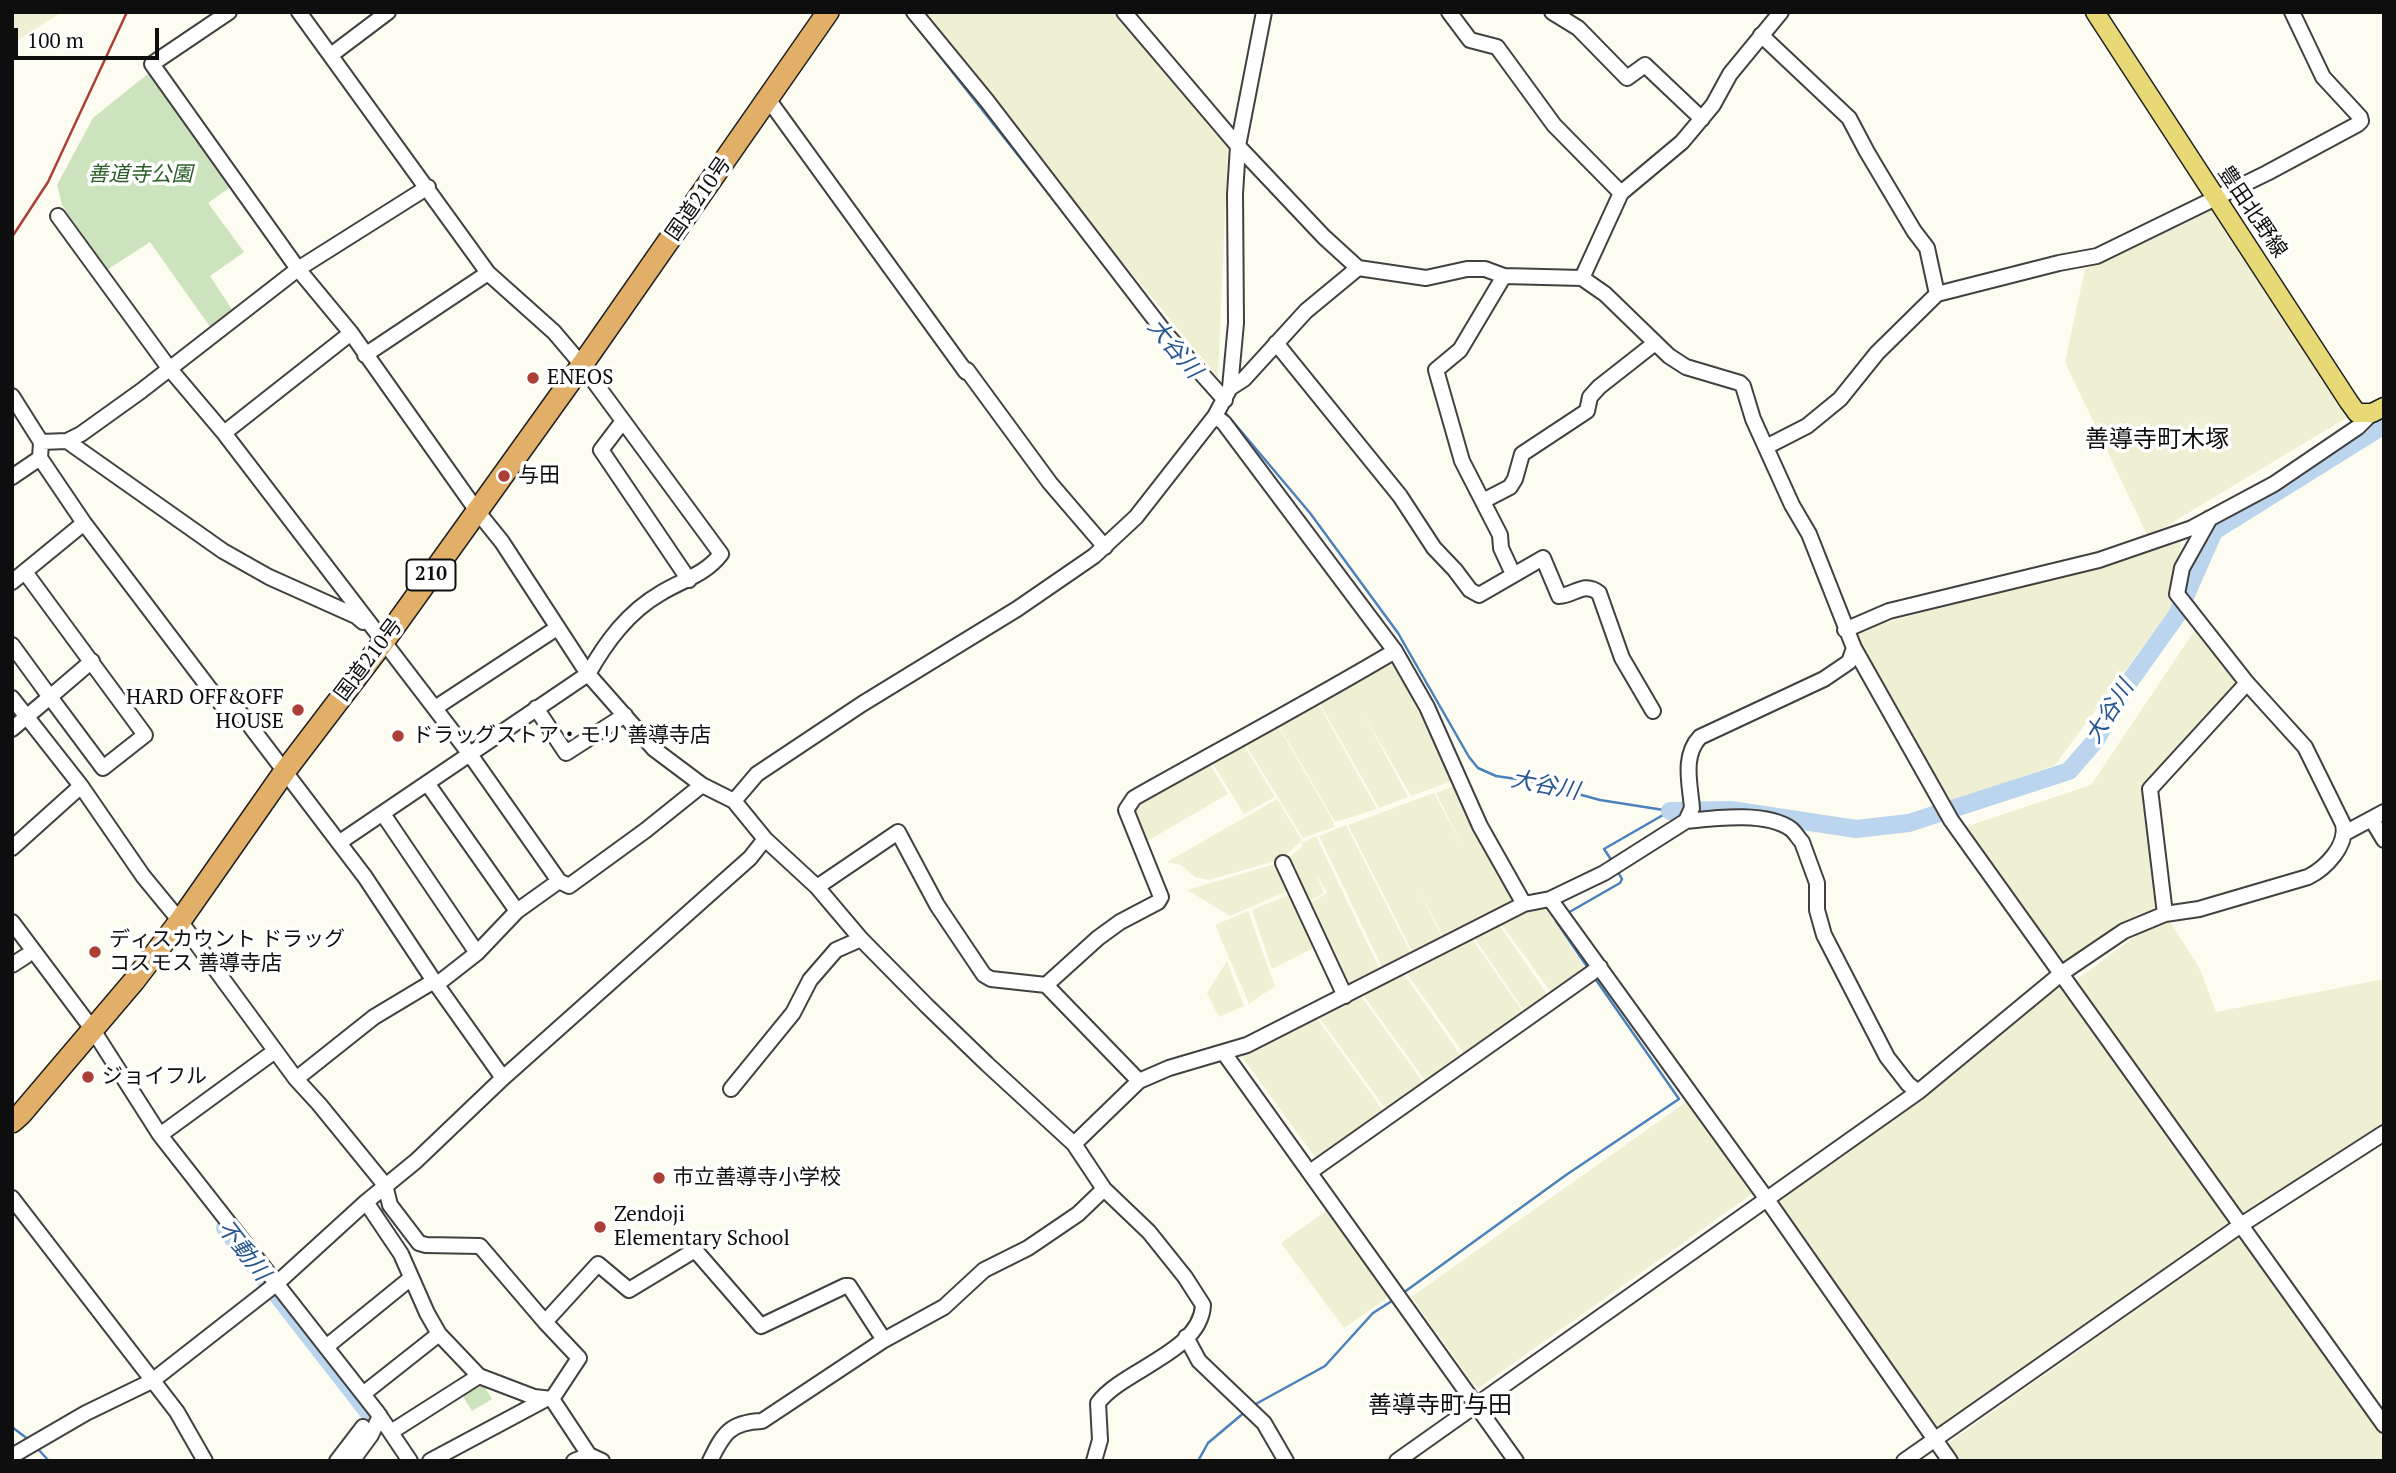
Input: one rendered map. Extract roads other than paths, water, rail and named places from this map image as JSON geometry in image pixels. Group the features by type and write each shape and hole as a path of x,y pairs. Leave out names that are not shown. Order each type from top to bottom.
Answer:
{"highway":[{"name":"国道210号","path":"12,1122 93,1030 180,921 285,771 384,641 582,365 828,12"}],"main road":[{"name":"豊田北野線","path":"2095,12 2349,402 2357,413 2378,410"}],"street":[{"path":"229,12 152,64 298,269 351,333 530,581 588,674 654,750 702,785 734,801 765,839 817,887 861,939 987,1065 1074,1144 1104,1189 1149,1232 1185,1277 1203,1305 1199,1322 1170,1353 1115,1385 1098,1403 1100,1440 1094,1461"},
{"path":"299,12 488,273 554,332 582,365 721,554 713,564 690,580 661,593 630,616 603,648 588,674 340,842"},
{"path":"331,55 388,12"},
{"path":"914,12 987,101 1166,334 1228,394"},
{"path":"1124,12 1238,146 1324,237 1358,268 1426,278 1466,269 1485,269 1504,276 1583,278 1605,294 1655,343 1686,367 1743,386 1753,419 1809,534 1845,630 1951,820 2384,1426"},
{"path":"1228,394 1236,323 1238,146 1264,12"},
{"path":"1449,12 1470,40 1497,47 1554,125 1621,193"},
{"path":"1552,12 1578,28 1627,78 1644,65 1702,119"},
{"path":"1583,278 1621,193 1682,142 1718,97 1730,74 1781,12"},
{"path":"1766,447 1807,426 1840,399 1877,353 1937,294 2059,262 2097,256 2267,173 2361,121 2323,77 2301,37 2292,12"},
{"path":"1761,35 1849,118 1927,248 1937,294"},
{"path":"768,99 966,372 967,370 1050,483 1105,547"},
{"path":"41,442 67,441 141,391 298,269 428,187"},
{"path":"58,216 169,368 223,433 469,753 559,881 569,886 702,785"},
{"path":"734,801 757,774 862,704 1017,609 1105,547 1136,517 1215,416 1228,394 1306,311 1358,268"},
{"path":"365,355 488,273"},
{"path":"1504,276 1460,350 1436,370 1462,461 1500,535 1501,548 1513,575"},
{"path":"223,433 351,333"},
{"path":"1276,342 1400,496 1434,548 1470,590 1479,594 1543,558 1559,596 1585,586 1592,587 1599,593 1622,658 1653,711"},
{"path":"1483,501 1510,487 1516,479 1522,454 1587,411 1590,397 1599,387 1655,343"},
{"path":"12,396 41,442 40,458 84,523 225,709 235,706 340,842 503,1078"},
{"path":"1845,630 1889,611 2099,561 2192,528 2274,484 2378,410"},
{"path":"1215,416 1224,423 1395,651 1427,707 1480,826 1524,904"},
{"path":"623,421 601,450 690,580"},
{"path":"67,441 223,551 269,578 356,616 384,641"},
{"path":"12,477 40,458"},
{"path":"2210,518 2182,568 2177,594 2247,683 2305,747 2343,824 2345,834"},
{"path":"12,582 84,523"},
{"path":"12,645 103,768 145,735 26,572"},
{"path":"435,708 557,628"},
{"path":"1686,821 1692,808 1688,760 1700,737 1824,679 1849,662 1854,648"},
{"path":"1046,985 1098,938 1161,897 1126,810 1134,798 1395,651"},
{"path":"12,729 92,661"},
{"path":"2165,914 2150,789 2247,683"},
{"path":"12,698 81,786 143,876 180,921 296,1079 385,1185 390,1205 419,1243 480,1246 579,1358 549,1399 430,1461"},
{"path":"537,708 566,752 625,715"},
{"path":"427,783 517,911"},
{"path":"12,848 81,786"},
{"path":"383,814 477,953"},
{"path":"1397,1461 1919,1092 2062,973 2124,931 2165,914 2199,909 2308,877 2319,872 2337,851 2345,834 2378,816 2384,840"},
{"path":"1074,1144 1139,1081 1169,1068 1247,1045 1524,904 1550,899 1604,873 1686,821 1726,817 1772,822 1790,828 1798,837 1817,883 1817,910 1824,935 1887,1057 1908,1084 1919,1092"},
{"path":"817,887 898,832 937,905 984,975 990,979 1046,985 1139,1081"},
{"path":"12,1456 86,1413 152,1381 273,1287 750,858 765,839"},
{"path":"1283,863 1345,996"},
{"path":"296,1079 374,1017 435,983 477,953 517,911 559,881"},
{"path":"1550,899 1766,1198 1950,1461"},
{"path":"12,922 93,1030 160,1135 273,1287 326,1347 380,1416 410,1461"},
{"path":"731,1089 793,1013 810,980 836,950 861,939"},
{"path":"12,965 26,956"},
{"path":"1310,1172 1600,967"},
{"path":"160,1135 275,1051"},
{"path":"1224,1053 1516,1461"},
{"path":"1904,1461 2241,1225 2384,1133"},
{"path":"710,1461 723,1435 747,1422 762,1421 884,1340 944,1307 984,1270 1038,1241 1078,1214 1104,1189"},
{"path":"12,1198 177,1412 205,1461"},
{"path":"366,1202 401,1254 439,1334 479,1376 534,1397 549,1399 596,1458"},
{"path":"545,1322 597,1264 629,1290 695,1250 761,1326 849,1286 884,1340"},
{"path":"326,1347 411,1278"},
{"path":"363,1394 439,1334"},
{"path":"1186,1337 1199,1361 1264,1423 1286,1461"},
{"path":"391,1432 479,1376"},
{"path":"352,1461 371,1435 380,1416"},
{"path":"337,1461 363,1427"},
{"path":"573,1461 596,1458"}],"waterway":[{"name":"大谷川","path":"905,12 1074,226"},
{"name":"大谷川","path":"1197,379 1217,403"},
{"name":"大谷川","path":"1224,411 1310,513 1398,633 1469,757 1478,768 1496,776 1530,781 1600,800 1670,811"},
{"name":"大谷川","path":"1670,811 1731,810 1856,829 1909,823 2069,771 2096,740 2122,692 2177,615 2214,531 2384,425"},
{"path":"1612,861 1604,849 1670,811"},
{"path":"1566,914 1620,883 1622,879 1617,870"},
{"path":"1557,920 1588,968"},
{"path":"1403,1293 1566,1175 1679,1099 1594,977"},
{"name":"不動川","path":"225,1228 369,1413 372,1419 362,1438"},
{"path":"1254,1405 1325,1366 1373,1313 1395,1299"},
{"path":"1198,1461 1208,1443 1246,1411"},
{"path":"12,1427 29,1440"},
{"path":"36,1447 49,1461"}],"railway":[{"path":"12,237 48,182 127,12"}],"place":[{"name":"ENEOS","path":"533,378"},
{"name":"与田","path":"504,476"},
{"name":"HARD OFF&OFF HOUSE","path":"298,710"},
{"name":"ドラッグストア・モリ 善導寺店","path":"398,736"},
{"name":"ディスカウント ドラッグ コスモス 善導寺店","path":"95,952"},
{"name":"ジョイフル","path":"88,1077"},
{"name":"市立善導寺小学校","path":"659,1178"},
{"name":"Zendoji Elementary School","path":"600,1227"}],"district":[{"name":"善導寺町木塚","path":"2157,440"},
{"name":"善導寺町与田","path":"1440,1406"}],"park label":[{"name":"善道寺公園","path":"140,175"}]}
